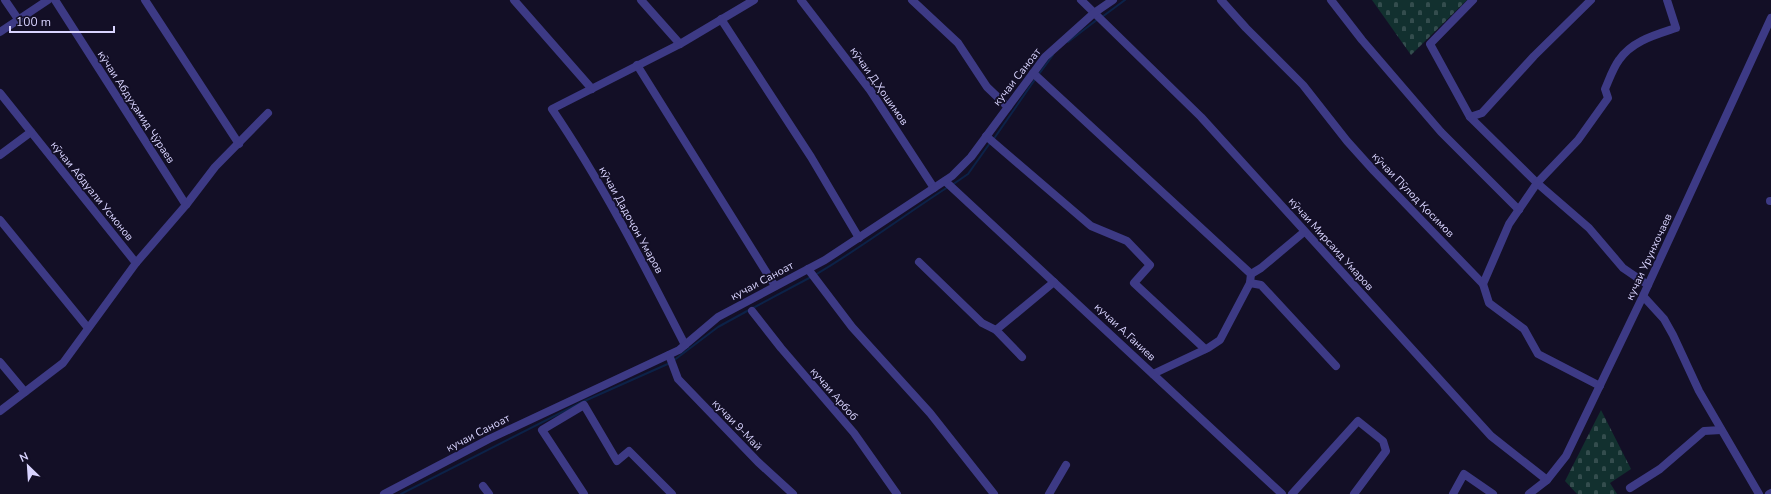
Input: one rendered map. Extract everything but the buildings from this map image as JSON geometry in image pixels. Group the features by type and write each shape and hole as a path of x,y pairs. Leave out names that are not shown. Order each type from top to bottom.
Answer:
{"street":[{"path":"5,0 18,19"},
{"path":"0,32 48,0"},
{"name":"кӯчаи Абдуҳамид Ҷӯраев","path":"55,0 186,205"},
{"path":"145,0 239,144"},
{"path":"514,0 592,89 680,44 754,0"},
{"path":"641,0 680,44"},
{"name":"кӯчаи Д.Ҳошимов","path":"801,0 870,90 934,188"},
{"path":"912,0 958,43 987,88 1008,107"},
{"name":"кӯчаи Мирсаид Умаров","path":"1081,0 1201,117 1491,436 1547,480"},
{"name":"кучаи Саноат","path":"384,494 489,439 670,360 679,350 718,317 775,286 811,274 825,260 934,188 948,184 952,176 990,139 1008,107 1036,76 1045,57 1098,16 1113,0"},
{"name":"кӯчаи Пӯлод Қосимов","path":"1221,0 1246,28 1303,85 1347,141 1374,171 1483,284 1489,303 1524,329 1538,354 1600,386"},
{"path":"1331,0 1362,40 1441,132 1519,210"},
{"path":"1472,0 1430,44 1470,117 1537,182 1589,228 1623,268 1648,285"},
{"path":"1470,117 1482,112 1534,56 1591,0"},
{"path":"1483,284 1509,224 1537,182 1578,140 1608,98 1605,89 1618,60 1636,44 1653,35 1676,28 1667,0"},
{"name":"кучаи Урунхочаев","path":"1529,494 1547,480 1566,456 1643,296 1771,18"},
{"path":"721,19 811,157 858,238"},
{"path":"637,66 775,286"},
{"path":"1036,76 1252,274"},
{"name":"кӯчаи Дадоҷон Умаров","path":"592,89 552,109 572,139 628,234 685,345"},
{"name":"кӯчаи Абдуали Усмонов","path":"0,93 136,263"},
{"path":"0,411 63,363 136,263 186,205 215,167 268,113"},
{"path":"0,155 31,132"},
{"path":"990,139 1091,226 1127,241 1150,265 1134,283 1205,349"},
{"name":"кучаи А.Ганиев","path":"948,184 1282,494"},
{"path":"0,220 88,328"},
{"path":"1153,374 1205,349 1220,340 1250,283 1252,274 1304,232"},
{"path":"919,262 982,323 996,330 1022,357"},
{"path":"811,274 852,327 930,413 994,494"},
{"path":"996,330 1054,282"},
{"path":"1250,283 1262,285 1336,366"},
{"path":"1643,296 1664,319 1699,391 1759,494"},
{"name":"кучаи Арбоб","path":"752,311 781,348 854,433 897,494"},
{"name":"кучаи 9-Май","path":"670,360 678,379 758,462 793,494"},
{"path":"0,362 25,392"},
{"path":"584,494 542,430 584,405 617,461 630,451 672,494"},
{"path":"1292,494 1358,421 1383,442 1386,452 1354,494"},
{"path":"1630,488 1660,469 1704,431 1721,430"},
{"path":"1049,494 1066,465"},
{"path":"1453,494 1464,474 1493,494"},
{"path":"483,486 489,494"}],"green space":[{"path":"1372,0 1467,0 1411,55"},
{"path":"1601,410 1631,469 1610,483 1617,494 1577,494 1565,481"}],"waterway":[{"path":"1102,17 1125,0"},
{"path":"1068,42 1098,19"},
{"path":"1039,74 1053,55"},
{"path":"993,140 1036,78"},
{"path":"952,185 968,174 990,143"},
{"path":"815,275 849,254 948,187"},
{"path":"753,308 811,277"},
{"path":"673,361 718,327 749,310"},
{"path":"401,494 580,403 670,363"}]}
